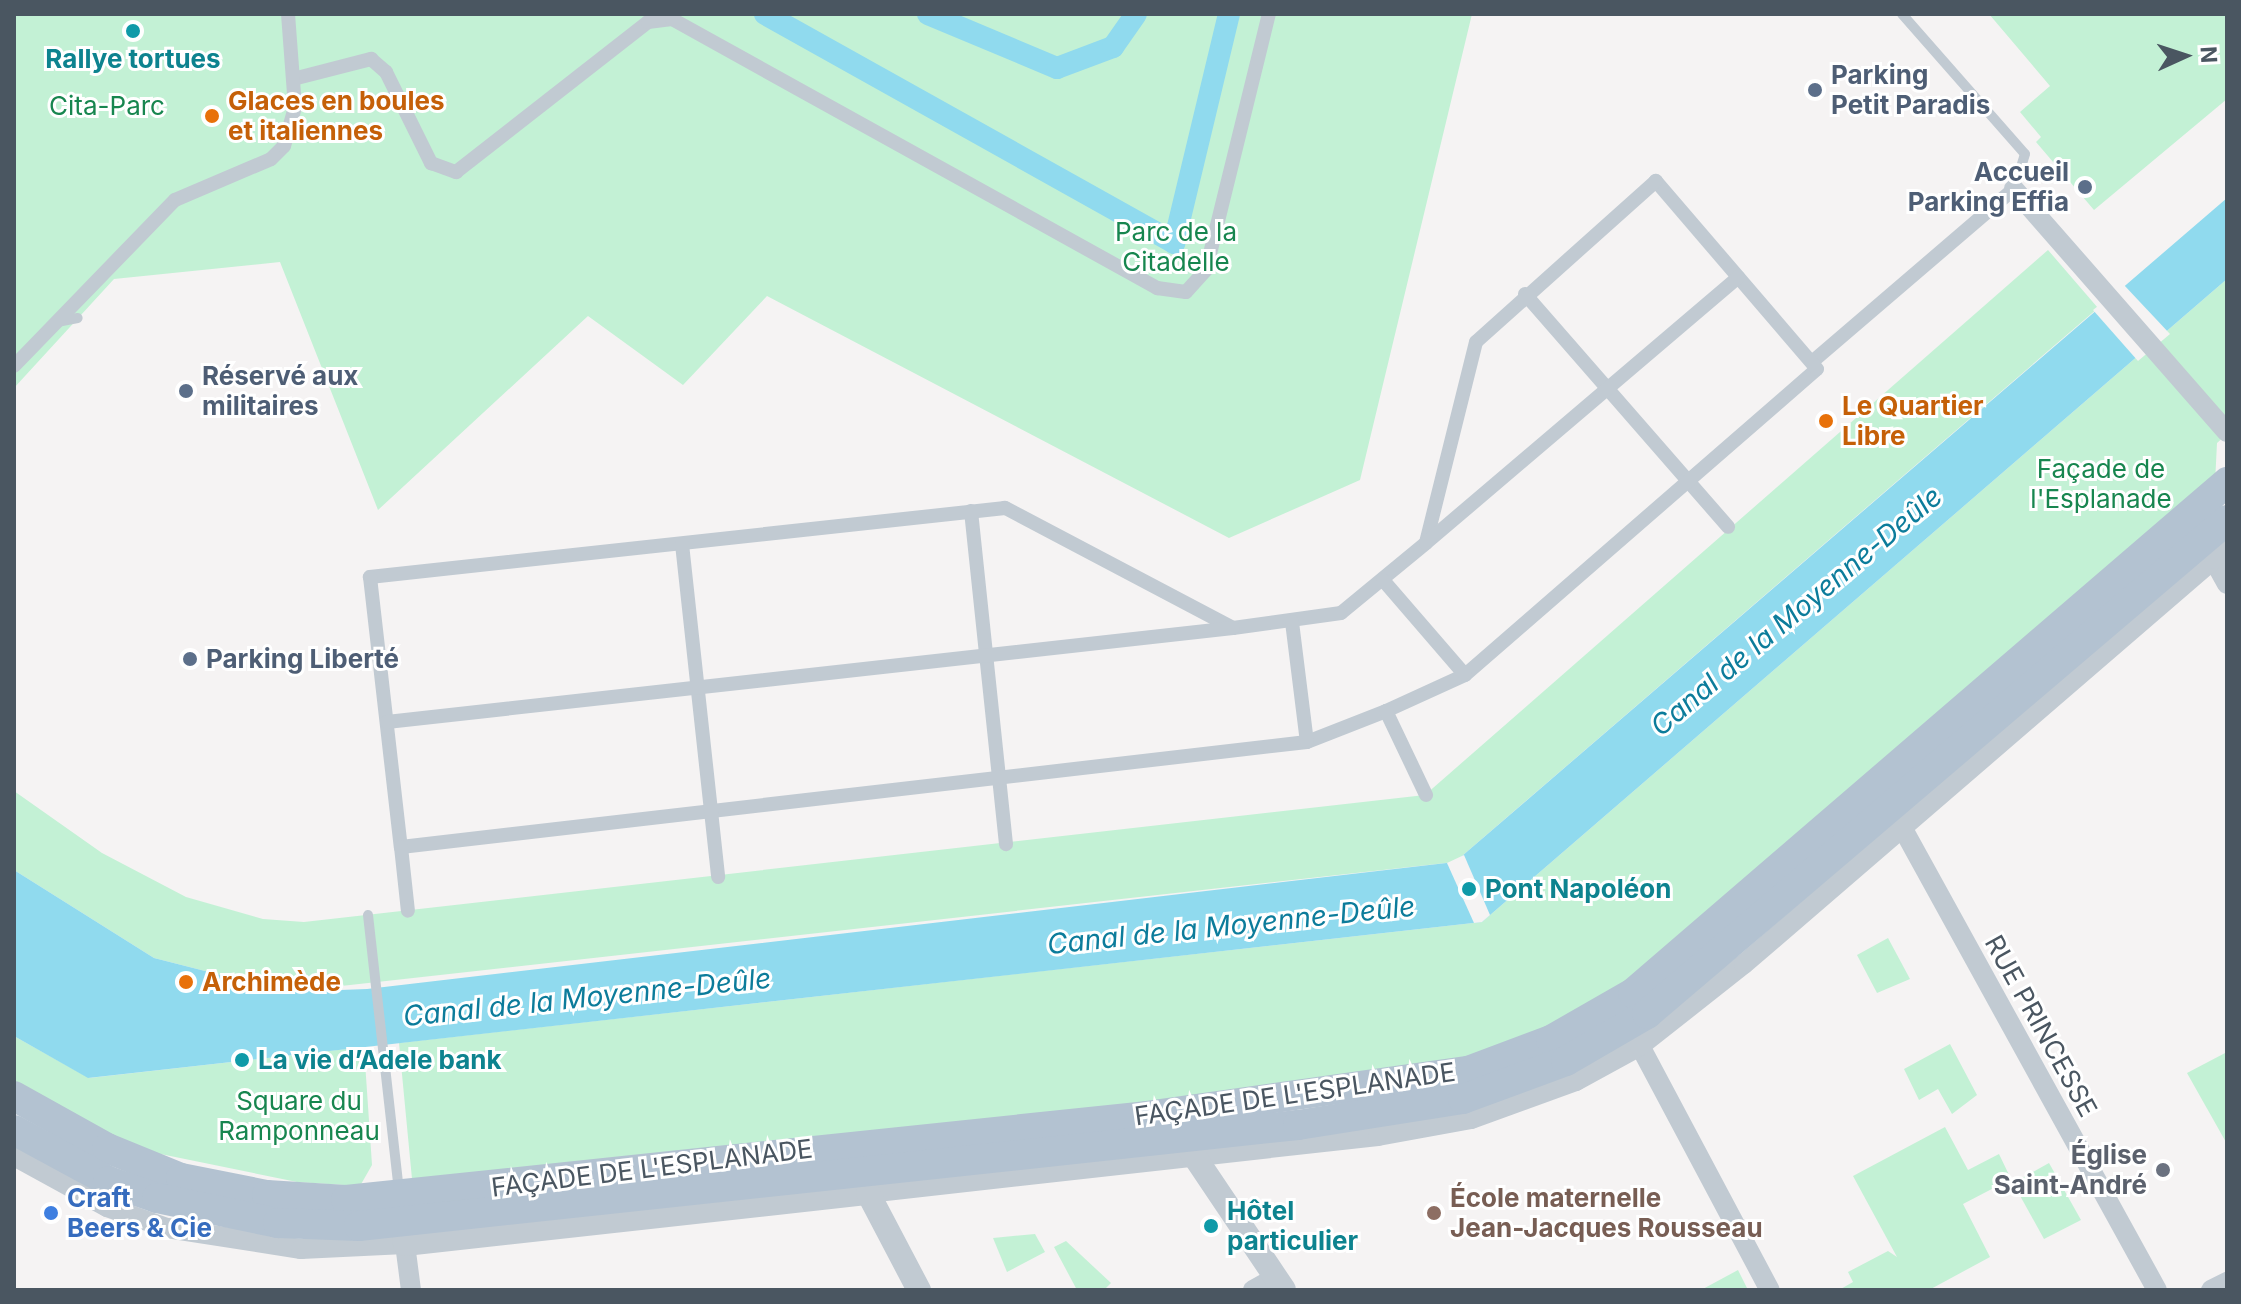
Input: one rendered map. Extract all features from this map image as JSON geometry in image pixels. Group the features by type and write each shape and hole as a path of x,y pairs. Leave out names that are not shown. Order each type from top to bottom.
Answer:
{"main road":[{"name":"FAÇADE DE L'ESPLANADE","path":"2206,539 2227,482"},
{"name":"FAÇADE DE L'ESPLANADE","path":"402,1222 1181,1137 1443,1104 1529,1077 1610,1039 1685,985 2227,520"},
{"path":"14,1096 115,1152 198,1183 293,1198 402,1222"},
{"path":"14,1130 108,1181 179,1204 278,1223 402,1222"}],"street":[{"path":"14,366 175,200 271,159 284,146 295,107 288,14"},
{"path":"293,79 371,59 386,72 431,163 456,172 648,22 672,19 1157,288 1186,292 1206,270 1269,14"},
{"path":"401,847 1307,742 1465,675 1817,369 1656,181 1525,294 1476,342 1426,543"},
{"path":"1812,362 2014,189 2227,432"},
{"path":"387,722 987,657 1292,622 1341,613 1738,277"},
{"path":"1525,294 1728,527"},
{"path":"408,911 370,577 1005,508 1233,628"},
{"path":"971,511 1006,844"},
{"path":"2206,539 2227,584"},
{"name":"FAÇADE DE L'ESPLANADE","path":"402,1222 868,1193 1181,1137 1471,1119 1554,1091 1640,1046 1903,829 2206,539"},
{"path":"682,544 718,877"},
{"path":"1383,580 1465,675"},
{"path":"1292,622 1307,742"},
{"path":"1386,711 1426,795"},
{"name":"RUE PRINCESSE","path":"1903,829 2157,1290"},
{"path":"1640,1046 1770,1290"},
{"path":"1181,1137 1280,1284 1253,1290"},
{"path":"14,1156 107,1207 167,1228 301,1249 402,1222 411,1290"},
{"path":"868,1193 919,1290"},
{"path":"2211,1290 2227,1282"}],"lane":[{"path":"1902,14 2025,154 2014,189"},
{"path":"55,322 78,318"},
{"path":"368,915 402,1222"}],"green space":[{"name":"Parc de la Citadelle","path":"14,14 1472,14 1360,480 1229,538 767,296 683,385 588,316 378,510 280,262 114,279 14,388"},
{"path":"1989,14 2227,14 2227,99 2094,210 2036,142 2041,137 2020,112 2050,86"},
{"path":"2048,250 2098,308 1455,862 287,992 154,958 14,870 14,791 102,853 186,897 263,919 304,922 1425,795"},
{"name":"Façade de l'Esplanade","path":"2227,279 2227,434 2217,443 2215,483 1628,985 1534,1037 1423,1073 412,1179 399,1043 1482,922"},
{"path":"1888,938 1910,979 1877,993 1857,955"},
{"name":"Square du Ramponneau","path":"14,1036 89,1078 364,1047 372,1165 360,1186 297,1182 136,1149 14,1083"},
{"path":"1950,1044 1977,1095 1952,1114 1938,1089 1919,1100 1904,1069"},
{"path":"2227,1052 2227,1144 2187,1073"},
{"path":"1945,1127 1968,1170 1999,1154 2011,1179 1963,1204 1990,1257 1929,1290 1839,1290 1853,1282 1848,1272 1888,1251 1897,1257 1853,1176"},
{"path":"2049,1163 2081,1220 2044,1239 2013,1183"},
{"path":"1035,1234 1045,1252 1007,1272 993,1238"},
{"path":"1066,1241 1111,1283 1104,1290 1077,1290 1054,1247"},
{"path":"1738,1270 1748,1290 1701,1290"}],"water":[{"name":"Canal de la Moyenne-Deûle","path":"2227,198 2227,279 1482,922 88,1078 14,1036 14,870 154,958 287,992 367,989 1455,862"}],"pier":[{"path":"2124,285 2170,334 2138,361 2093,310"},
{"name":"Pont Napoléon","path":"1464,855 1490,915 1482,922 1474,923 1447,863"}],"waterway":[{"path":"765,14 1174,243 1229,14"},
{"path":"928,14 1057,68 1113,47 1136,14"}],"place":[{"name":"Rallye tortues","path":"133,31"},
{"name":"Parking Petit Paradis","path":"1815,90"},
{"name":"Glaces en boules et italiennes","path":"212,116"},
{"name":"Accueil Parking Effia","path":"2085,187"},
{"name":"Réservé aux militaires","path":"186,391"},
{"name":"Le Quartier Libre","path":"1826,421"},
{"name":"Parking Liberté","path":"190,659"},
{"name":"Pont Napoléon","path":"1469,889"},
{"name":"Archimède","path":"186,982"},
{"name":"La vie d’Adele bank","path":"242,1060"},
{"name":"Église Saint-André","path":"2163,1170"},
{"name":"Craft Beers & Cie","path":"51,1213"},
{"name":"École maternelle Jean-Jacques Rousseau","path":"1434,1213"},
{"name":"Hôtel particulier","path":"1211,1226"}],"park label":[{"name":"Cita-Parc","path":"107,106"}]}
